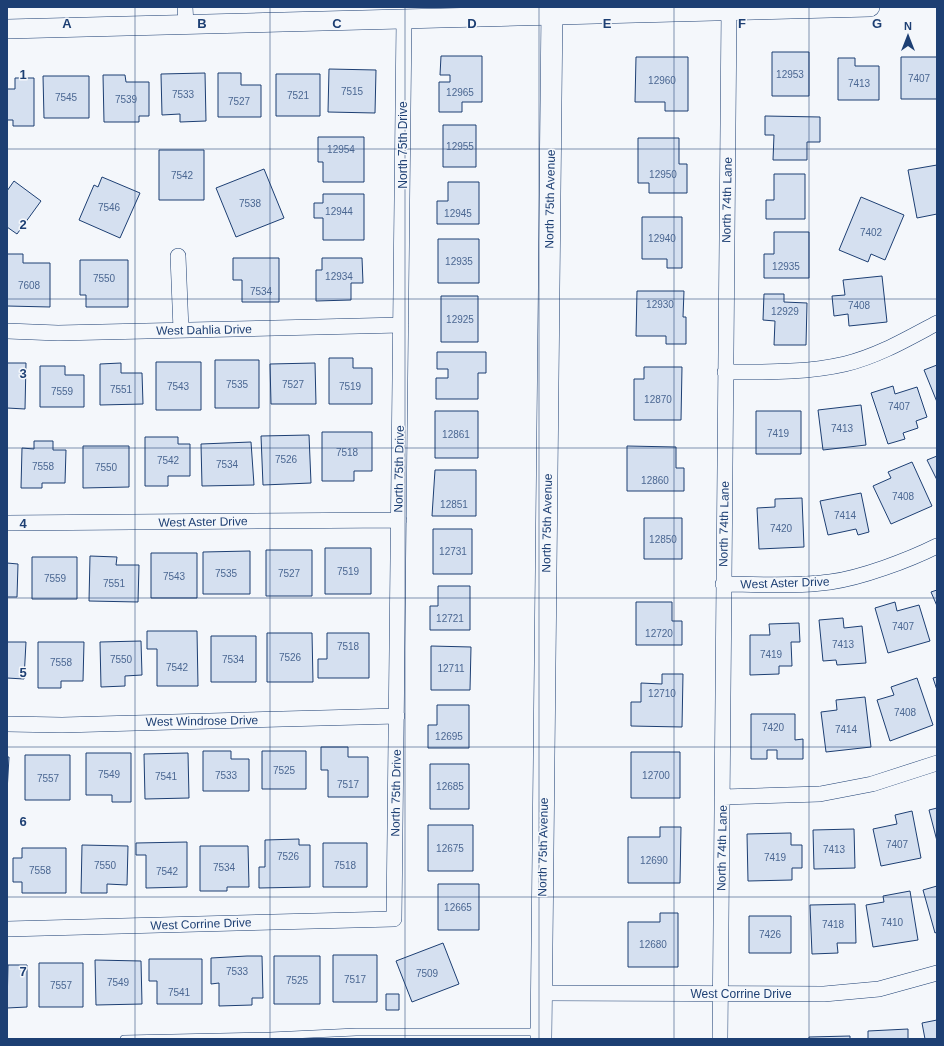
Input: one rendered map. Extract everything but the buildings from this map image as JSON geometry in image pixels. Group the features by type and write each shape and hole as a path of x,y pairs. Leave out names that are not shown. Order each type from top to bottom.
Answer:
{"main road":[{"name":"North 75th Avenue","path":"541,1036 552,11"}],"street":[{"path":"7,29 186,16 404,20 552,11 729,10 870,7"},
{"name":"North 74th Lane","path":"720,1039 719,994 729,10"},
{"name":"North 75th Drive","path":"394,919 404,20"},
{"path":"178,256 181,330"},
{"path":"725,372 787,372 845,364 892,348 937,323"},
{"name":"West Dahlia Drive","path":"7,331 58,333 401,325"},
{"name":"West Aster Drive","path":"7,523 399,520"},
{"name":"West Aster Drive","path":"723,584 796,585 831,582 881,569 937,546"},
{"name":"West Windrose Drive","path":"7,724 397,716"},
{"path":"722,797 820,794 872,784 937,763"},
{"name":"West Corrine Drive","path":"7,929 394,919"},
{"name":"West Corrine Drive","path":"542,993 824,994 879,989 937,973"}],"lane":[{"path":"118,1039 356,1036 541,1036"}]}
